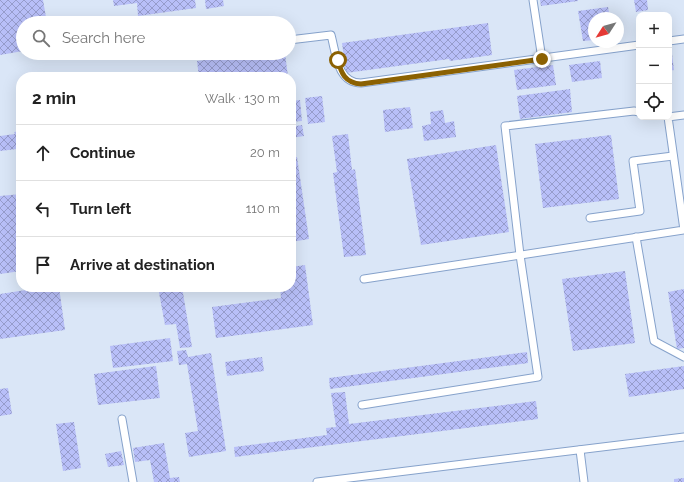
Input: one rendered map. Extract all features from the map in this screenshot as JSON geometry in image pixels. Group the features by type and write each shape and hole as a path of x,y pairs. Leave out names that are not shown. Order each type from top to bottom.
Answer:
{"lane":[{"path":"533,0 542,59"},
{"path":"296,39 331,35 340,68 347,80 353,83 361,84 636,45"},
{"path":"672,41 684,39"},
{"path":"362,405 538,378 520,255 505,126 636,111"},
{"path":"672,116 684,115"},
{"path":"364,279 684,230 667,120"},
{"path":"590,218 640,211 633,161 673,156"},
{"path":"636,237 654,341 684,357"},
{"path":"122,419 133,482"},
{"path":"317,482 684,437"},
{"path":"580,450 584,482"}],"building":[{"path":"0,0 43,0 46,16 16,16 16,52 0,55"},
{"path":"113,0 195,0 196,8 138,16 137,3 114,6"},
{"path":"205,0 223,0 224,6 206,9"},
{"path":"540,0 578,0 578,1 541,6"},
{"path":"634,0 647,0 648,10 636,12"},
{"path":"608,7 609,12 588,12 588,41 583,41 578,11"},
{"path":"488,23 492,55 450,61 449,59 346,73 342,43"},
{"path":"672,54 674,70 672,70"},
{"path":"286,60 287,72 198,72 197,61"},
{"path":"600,61 602,78 572,82 569,65"},
{"path":"553,65 556,85 517,90 514,70"},
{"path":"570,89 572,112 520,119 517,96"},
{"path":"322,96 325,122 308,124 305,98"},
{"path":"296,100 300,100 302,121 296,122"},
{"path":"410,107 413,128 385,132 383,110"},
{"path":"443,110 445,123 454,121 456,137 424,141 422,126 431,124 430,112"},
{"path":"302,125 304,136 296,137 296,126"},
{"path":"14,132 16,132 16,149 0,151 0,136 15,134"},
{"path":"348,134 352,170 355,169 366,255 344,257 333,173 337,172 332,136"},
{"path":"611,135 619,199 543,208 535,144"},
{"path":"496,145 509,232 421,245 407,159"},
{"path":"296,157 309,239 296,241"},
{"path":"16,194 16,272 0,274 0,196"},
{"path":"305,265 313,325 216,338 212,307 281,298 280,292 296,292 296,266"},
{"path":"625,271 635,343 573,351 562,279"},
{"path":"684,289 684,348 677,349 668,292"},
{"path":"16,292 60,292 65,330 0,339 0,294"},
{"path":"159,292 183,292 192,347 180,348 176,324 165,325"},
{"path":"170,338 173,361 113,368 110,346"},
{"path":"186,350 188,357 211,353 226,451 189,457 185,433 198,431 187,364 179,365 177,351"},
{"path":"527,352 528,363 330,389 329,378"},
{"path":"262,357 264,371 227,376 225,362"},
{"path":"156,366 160,398 98,405 94,374"},
{"path":"684,366 684,389 629,397 625,374"},
{"path":"8,388 12,414 0,416 0,389"},
{"path":"345,392 349,424 536,401 538,419 235,457 234,447 327,435 326,428 336,427 331,393"},
{"path":"74,422 81,468 63,471 56,424"},
{"path":"164,443 170,478 179,477 180,482 154,482 150,460 135,462 133,448"},
{"path":"121,451 124,465 108,467 105,454"},
{"path":"684,478 684,482 674,482 674,479"}],"route":[{"path":"338,60 340,68 347,80 353,83 361,84 542,59"}]}
